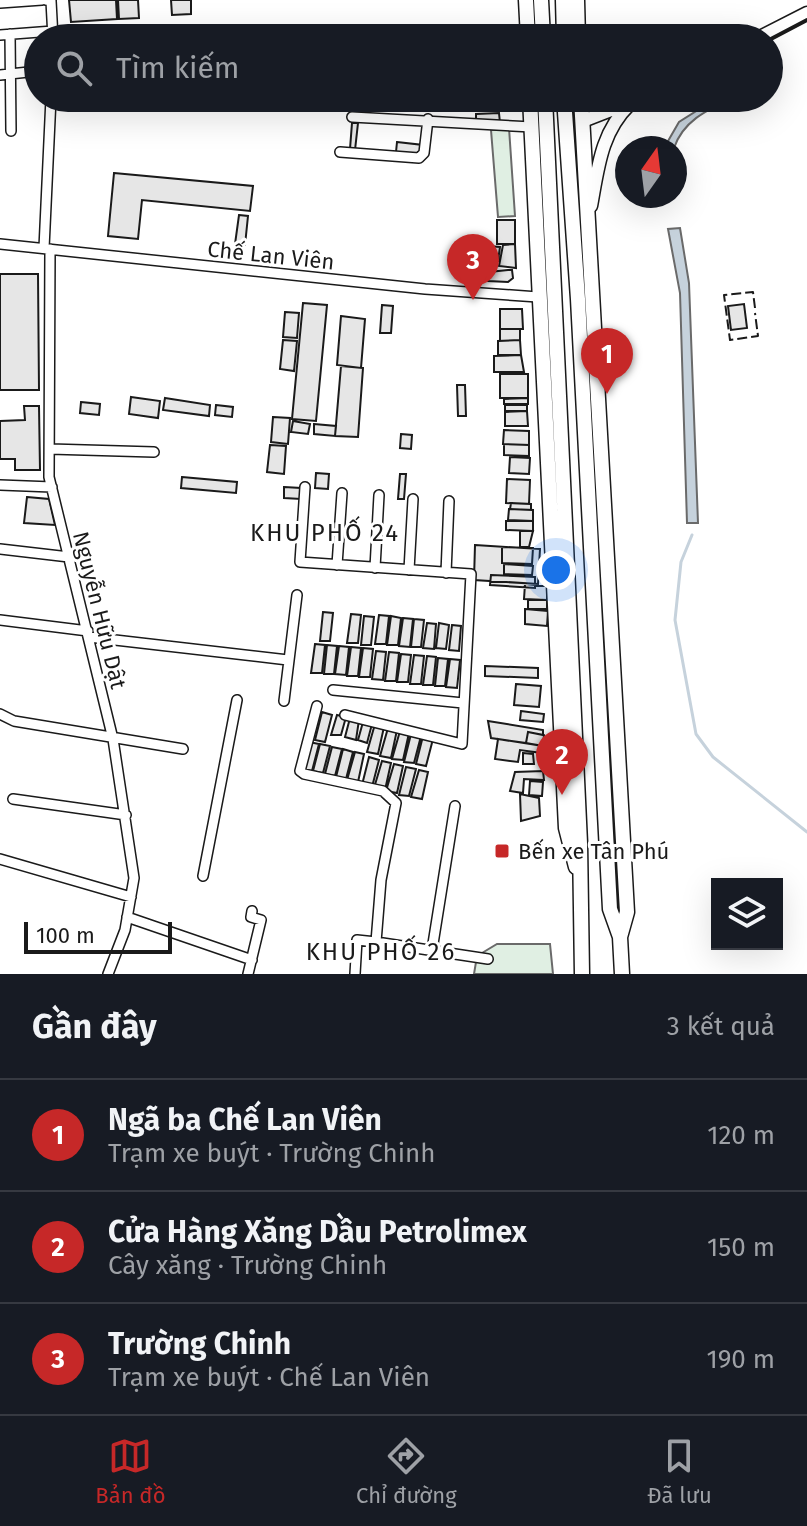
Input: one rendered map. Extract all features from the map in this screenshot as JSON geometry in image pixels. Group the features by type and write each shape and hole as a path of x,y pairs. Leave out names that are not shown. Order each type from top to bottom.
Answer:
{"main road":[{"path":"526,0 527,24"},
{"path":"541,0 542,24"},
{"path":"563,0 564,24"},
{"path":"577,0 578,24"},
{"path":"534,112 538,126 580,879 582,974"},
{"path":"542,112 538,126 538,297 566,828 580,879"},
{"path":"564,112 578,299 610,909 620,937 622,974"},
{"path":"582,112 627,912 620,937"},
{"path":"538,126 583,121"},
{"path":"599,706 614,681"}],"street":[{"path":"0,3 51,1 52,24"},
{"path":"783,25 807,13"},
{"path":"5,35 12,74 11,131"},
{"path":"0,75 24,73"},
{"name":"Nguyễn Hữu Dật","path":"51,112 47,249 52,487 113,739 134,878 127,917 108,974"},
{"path":"583,121 608,112"},
{"path":"589,217 608,132 622,112"},
{"path":"352,117 538,126"},
{"path":"340,152 419,158 424,153 428,119"},
{"name":"Chế Lan Viên","path":"0,244 425,289 538,297"},
{"path":"50,449 154,452"},
{"path":"0,485 52,487"},
{"path":"305,487 300,562 471,574 462,744 345,715"},
{"path":"337,565 342,493"},
{"path":"375,568 379,495"},
{"path":"409,570 413,499"},
{"path":"446,573 449,501"},
{"path":"0,549 69,557"},
{"path":"284,701 297,595"},
{"path":"0,620 288,660"},
{"path":"333,690 463,703"},
{"path":"203,876 237,700"},
{"path":"317,706 300,771 383,791 396,803 381,880 376,942"},
{"path":"0,714 14,721 183,749"},
{"path":"13,799 126,815"},
{"path":"432,950 455,806"},
{"path":"0,859 131,897"},
{"path":"248,974 261,920 251,917 252,911"},
{"path":"127,917 252,960"},
{"path":"355,974 357,940 488,959"}],"green space":[{"path":"509,128 515,216 498,217 491,130"},
{"path":"497,944 550,944 553,974 474,974 477,956"}],"shaded area":[{"path":"695,112 705,112 680,136 671,136 679,122"},
{"path":"680,228 689,283 698,523 687,523 680,293 668,229"}],"building":[{"path":"69,0 116,0 117,19 71,22"},
{"path":"118,0 138,0 139,18 119,19"},
{"path":"171,0 191,0 191,14 172,15"},
{"path":"499,113 500,123 476,120 476,114"},
{"path":"352,123 358,123 355,150 350,149"},
{"path":"397,142 423,145 422,155 396,152"},
{"path":"114,173 253,186 250,211 142,200 138,239 108,236"},
{"path":"239,215 248,216 245,245 235,244"},
{"path":"497,220 515,220 515,244 497,244"},
{"path":"459,244 500,247 498,261 458,257"},
{"path":"515,244 516,268 499,266 503,245"},
{"path":"512,270 513,278 508,282 488,281 489,272"},
{"path":"0,274 38,274 39,390 0,390"},
{"path":"303,303 327,305 316,421 292,419"},
{"path":"744,304 747,328 731,330 728,306"},
{"path":"382,305 393,306 391,333 380,333"},
{"path":"500,309 522,309 523,329 500,329"},
{"path":"285,312 299,313 297,338 283,337"},
{"path":"341,316 365,319 361,368 337,365"},
{"path":"500,329 520,329 520,340 500,341"},
{"path":"283,340 297,341 294,371 280,369"},
{"path":"520,340 521,355 498,355 498,341"},
{"path":"521,355 524,372 494,372 494,356"},
{"path":"341,366 363,368 358,437 335,436"},
{"path":"500,374 528,374 528,398 500,398"},
{"path":"457,385 465,385 466,416 458,416"},
{"path":"131,397 160,401 158,418 129,414"},
{"path":"165,398 210,405 209,416 163,410"},
{"path":"528,398 528,404 504,404 504,399"},
{"path":"81,402 100,404 99,415 80,413"},
{"path":"216,405 233,407 232,417 215,415"},
{"path":"505,405 527,405 527,411 505,411"},
{"path":"24,406 39,406 40,470 15,470 15,459 0,459 0,421 25,420"},
{"path":"527,411 528,426 505,426 505,412"},
{"path":"273,417 290,418 288,444 271,442"},
{"path":"293,421 310,424 308,434 291,432"},
{"path":"314,424 336,426 335,436 314,434"},
{"path":"504,430 529,431 529,445 503,444"},
{"path":"401,434 412,435 411,449 400,448"},
{"path":"504,444 529,445 529,456 504,455"},
{"path":"270,445 286,446 284,474 267,472"},
{"path":"510,457 530,458 529,474 509,473"},
{"path":"316,473 329,474 328,489 315,488"},
{"path":"400,474 406,474 404,499 398,499"},
{"path":"182,477 237,482 236,493 181,488"},
{"path":"507,479 530,480 529,504 506,503"},
{"path":"284,487 301,488 301,499 284,498"},
{"path":"27,497 49,499 55,525 24,523"},
{"path":"511,503 531,504 531,510 510,509"},
{"path":"509,509 533,510 533,521 508,520"},
{"path":"506,521 533,521 533,531 506,530"},
{"path":"520,531 533,531 529,547 520,547"},
{"path":"475,545 540,549 538,584 474,580"},
{"path":"502,547 533,548 532,564 502,563"},
{"path":"504,564 533,566 532,575 504,574"},
{"path":"491,575 535,577 535,588 490,585"},
{"path":"525,584 547,586 547,600 524,599"},
{"path":"528,600 547,600 547,609 528,609"},
{"path":"525,609 548,611 547,626 525,624"},
{"path":"323,612 333,613 330,641 320,641"},
{"path":"351,614 361,615 358,643 347,643"},
{"path":"379,615 389,616 386,644 375,644"},
{"path":"364,616 374,617 371,645 361,645"},
{"path":"391,616 401,618 398,645 387,645"},
{"path":"403,618 413,619 410,647 399,646"},
{"path":"414,619 424,620 421,647 411,647"},
{"path":"427,623 436,624 434,649 423,648"},
{"path":"439,623 449,625 446,649 436,648"},
{"path":"452,625 461,626 459,651 449,650"},
{"path":"315,644 325,645 322,673 311,673"},
{"path":"327,645 337,646 334,674 324,674"},
{"path":"339,646 349,647 346,675 335,674"},
{"path":"351,647 361,648 358,676 347,676"},
{"path":"363,648 373,649 370,677 359,677"},
{"path":"376,651 386,652 383,680 372,679"},
{"path":"389,652 399,653 396,681 385,681"},
{"path":"401,654 411,655 408,682 397,682"},
{"path":"414,655 424,656 421,684 410,684"},
{"path":"427,656 436,657 433,685 423,685"},
{"path":"438,658 448,659 445,686 435,686"},
{"path":"450,659 460,660 457,688 446,687"},
{"path":"485,666 538,668 538,678 485,676"},
{"path":"516,684 541,686 539,707 514,705"},
{"path":"521,711 544,714 543,722 520,720"},
{"path":"322,712 332,715 325,742 315,740"},
{"path":"337,715 346,717 341,735 331,735"},
{"path":"350,718 359,720 356,740 345,737"},
{"path":"488,721 543,730 543,735 528,732 526,743 491,738"},
{"path":"363,722 372,724 367,743 358,740"},
{"path":"375,724 384,727 378,754 367,752"},
{"path":"388,728 397,730 391,758 380,756"},
{"path":"400,731 409,733 403,760 392,759"},
{"path":"528,732 544,735 543,746 526,743"},
{"path":"411,734 421,736 414,763 404,762"},
{"path":"423,736 433,739 426,766 416,764"},
{"path":"498,739 543,746 542,753 520,750 518,762 495,759"},
{"path":"309,742 319,744 312,771 301,769"},
{"path":"320,744 330,746 323,773 313,771"},
{"path":"332,747 342,749 335,776 325,774"},
{"path":"343,749 353,752 346,779 336,777"},
{"path":"355,752 364,754 358,782 347,780"},
{"path":"523,753 533,754 534,764 523,764"},
{"path":"369,757 379,760 372,787 362,785"},
{"path":"382,761 391,763 385,790 374,788"},
{"path":"394,764 403,766 397,793 386,791"},
{"path":"406,767 416,769 409,796 399,795"},
{"path":"419,770 428,772 422,799 411,797"},
{"path":"543,771 544,780 524,779 523,793 510,791 515,772"},
{"path":"530,781 543,782 542,796 529,795"},
{"path":"520,794 539,798 540,816 521,821"}],"waterway":[{"path":"692,535 681,562 675,620 696,734 713,757 807,832"}],"fence":[{"path":"755,308 753,292 724,295 730,340 758,336 755,313"}],"wall":[{"path":"783,33 807,20"}],"place":[{"name":"Trường Chinh","path":"473,300"},
{"name":"Ngã ba Chế Lan Viên","path":"607,394"},
{"name":"Cửa Hàng Xăng Dầu Petrolimex","path":"562,795"},
{"name":"Bến xe Tân Phú","path":"502,851"}],"district":[{"name":"KHU PHỐ 24","path":"325,533"},
{"name":"KHU PHỐ 26","path":"381,952"}]}
